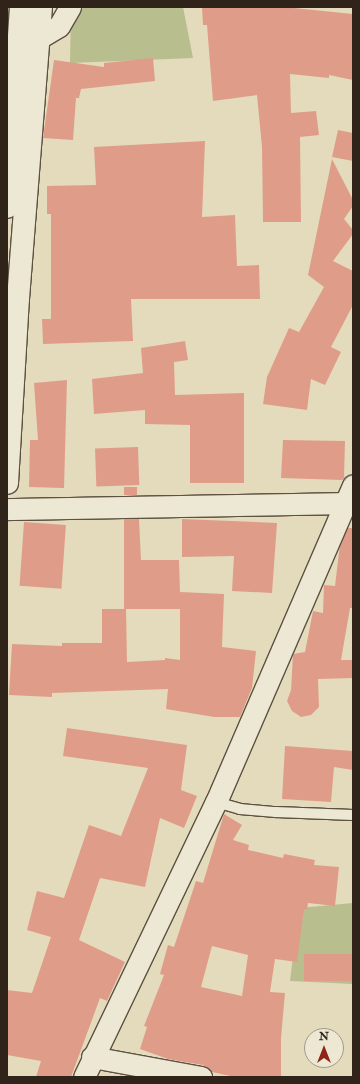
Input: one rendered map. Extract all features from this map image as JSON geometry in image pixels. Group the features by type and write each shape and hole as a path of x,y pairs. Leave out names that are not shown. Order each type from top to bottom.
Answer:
{"street":[{"path":"7,208 21,7"},
{"path":"7,483 18,299 41,7"},
{"path":"39,38 59,26 70,7"},
{"path":"7,509 350,497 216,802 92,1057 84,1077"},
{"path":"92,1057 201,1077"}],"lane":[{"path":"216,802 240,809 353,815"}],"green space":[{"path":"71,7 183,7 193,58 70,63"},
{"path":"353,903 353,984 290,981 299,908"}],"building":[{"path":"202,7 284,7 353,14 353,80 329,75 329,78 290,74 291,113 316,111 319,135 300,137 301,222 263,222 262,147 257,95 213,101 207,25 203,25"},
{"path":"153,58 155,81 81,89 79,98 76,98 73,140 43,138 54,60 104,67 104,63"},
{"path":"338,130 353,133 353,161 332,157"},
{"path":"205,141 202,217 235,215 237,266 259,265 260,299 131,299 133,341 43,344 42,319 51,319 51,214 47,214 47,186 96,185 94,147"},
{"path":"332,159 353,200 353,206 344,219 353,230 353,234 333,261 353,271 353,305 331,347 341,352 325,385 311,379 307,410 263,404 267,377 289,328 299,332 324,287 308,275"},
{"path":"185,341 188,360 174,362 175,395 244,393 244,483 190,483 190,425 145,424 145,410 94,414 92,379 143,373 141,348"},
{"path":"67,380 64,488 29,487 30,440 38,440 34,383"},
{"path":"283,440 345,441 344,478 342,480 281,478"},
{"path":"138,447 139,485 96,486 95,449"},
{"path":"124,487 137,487 137,495 124,495"},
{"path":"124,519 139,519 141,560 179,560 180,592 224,594 222,647 256,651 252,688 240,717 214,717 166,709 168,689 52,693 52,697 9,695 12,644 62,646 62,643 102,643 102,609 124,609","holes":["126,609 180,609 180,660 165,658 165,660 127,662"]},
{"path":"182,519 277,523 272,593 232,591 234,556 182,557"},
{"path":"24,522 66,525 61,589 20,586"},
{"path":"348,528 353,528 353,608 350,608 341,660 353,660 353,678 318,679 319,707 311,715 301,717 292,711 287,701 291,690 293,654 305,652 313,611 323,613 324,585 335,586 340,544"},
{"path":"67,728 187,745 181,790 197,796 184,828 160,818 145,887 100,878 79,940 125,962 107,1001 100,998 71,1077 36,1077 41,1061 7,1055 7,990 32,993 51,937 27,930 37,891 64,898 89,825 121,836 148,768 63,756"},
{"path":"285,746 353,751 353,770 334,767 331,802 282,799"},
{"path":"224,814 242,825 233,840 249,845 248,850 283,858 284,854 315,860 314,865 339,867 335,906 308,903 307,910 304,909 297,962 275,959 270,992 285,993 281,1038 281,1077 235,1077 212,1072 203,1065 168,1059 140,1049 147,1027 144,1026 164,975 160,974 168,945 174,947 196,881 203,883","holes":["212,946 248,955 242,996 201,987"]},
{"path":"304,954 353,954 353,981 304,981"}]}
